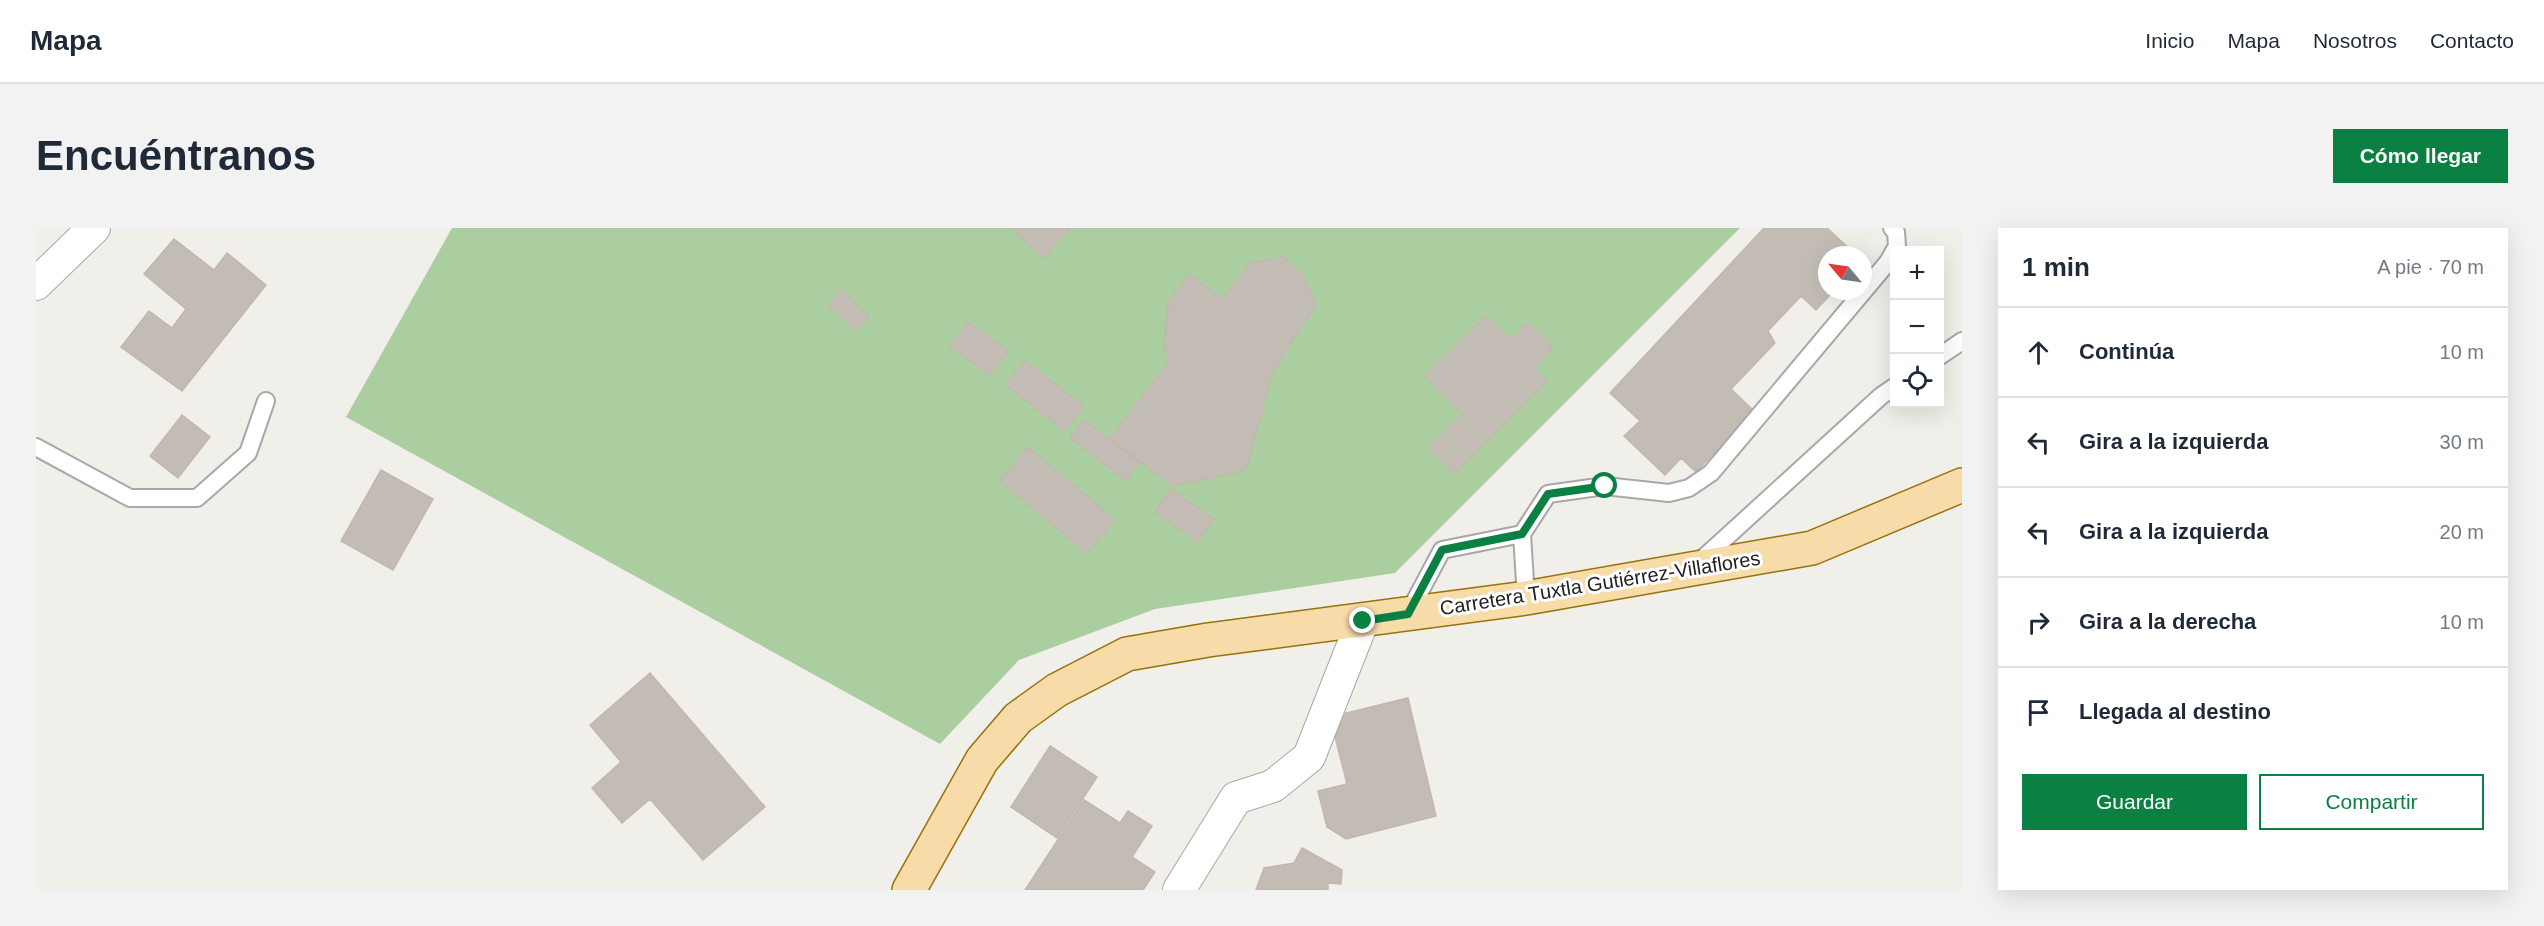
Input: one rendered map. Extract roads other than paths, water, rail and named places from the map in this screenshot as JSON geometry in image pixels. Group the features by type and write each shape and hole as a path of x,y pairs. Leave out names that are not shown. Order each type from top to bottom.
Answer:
{"main road":[{"name":"Carretera Tuxtla Gutiérrez-Villaflores","path":"909,890 982,760 1018,718 1057,690 1127,654 1208,640 1526,598 1812,548 1962,485"}],"street":[{"path":"36,284 94,228"},
{"path":"1179,890 1236,798 1273,786 1309,757 1363,621"}],"lane":[{"path":"1526,598 1522,534 1548,494 1605,486 1669,493 1689,488 1711,472 1888,262 1897,246 1896,229"},
{"path":"1943,354 1962,341"},
{"path":"1690,569 1890,390"},
{"path":"36,447 130,498 197,498 248,453 266,401"},
{"path":"1408,614 1442,550 1522,534"}]}
